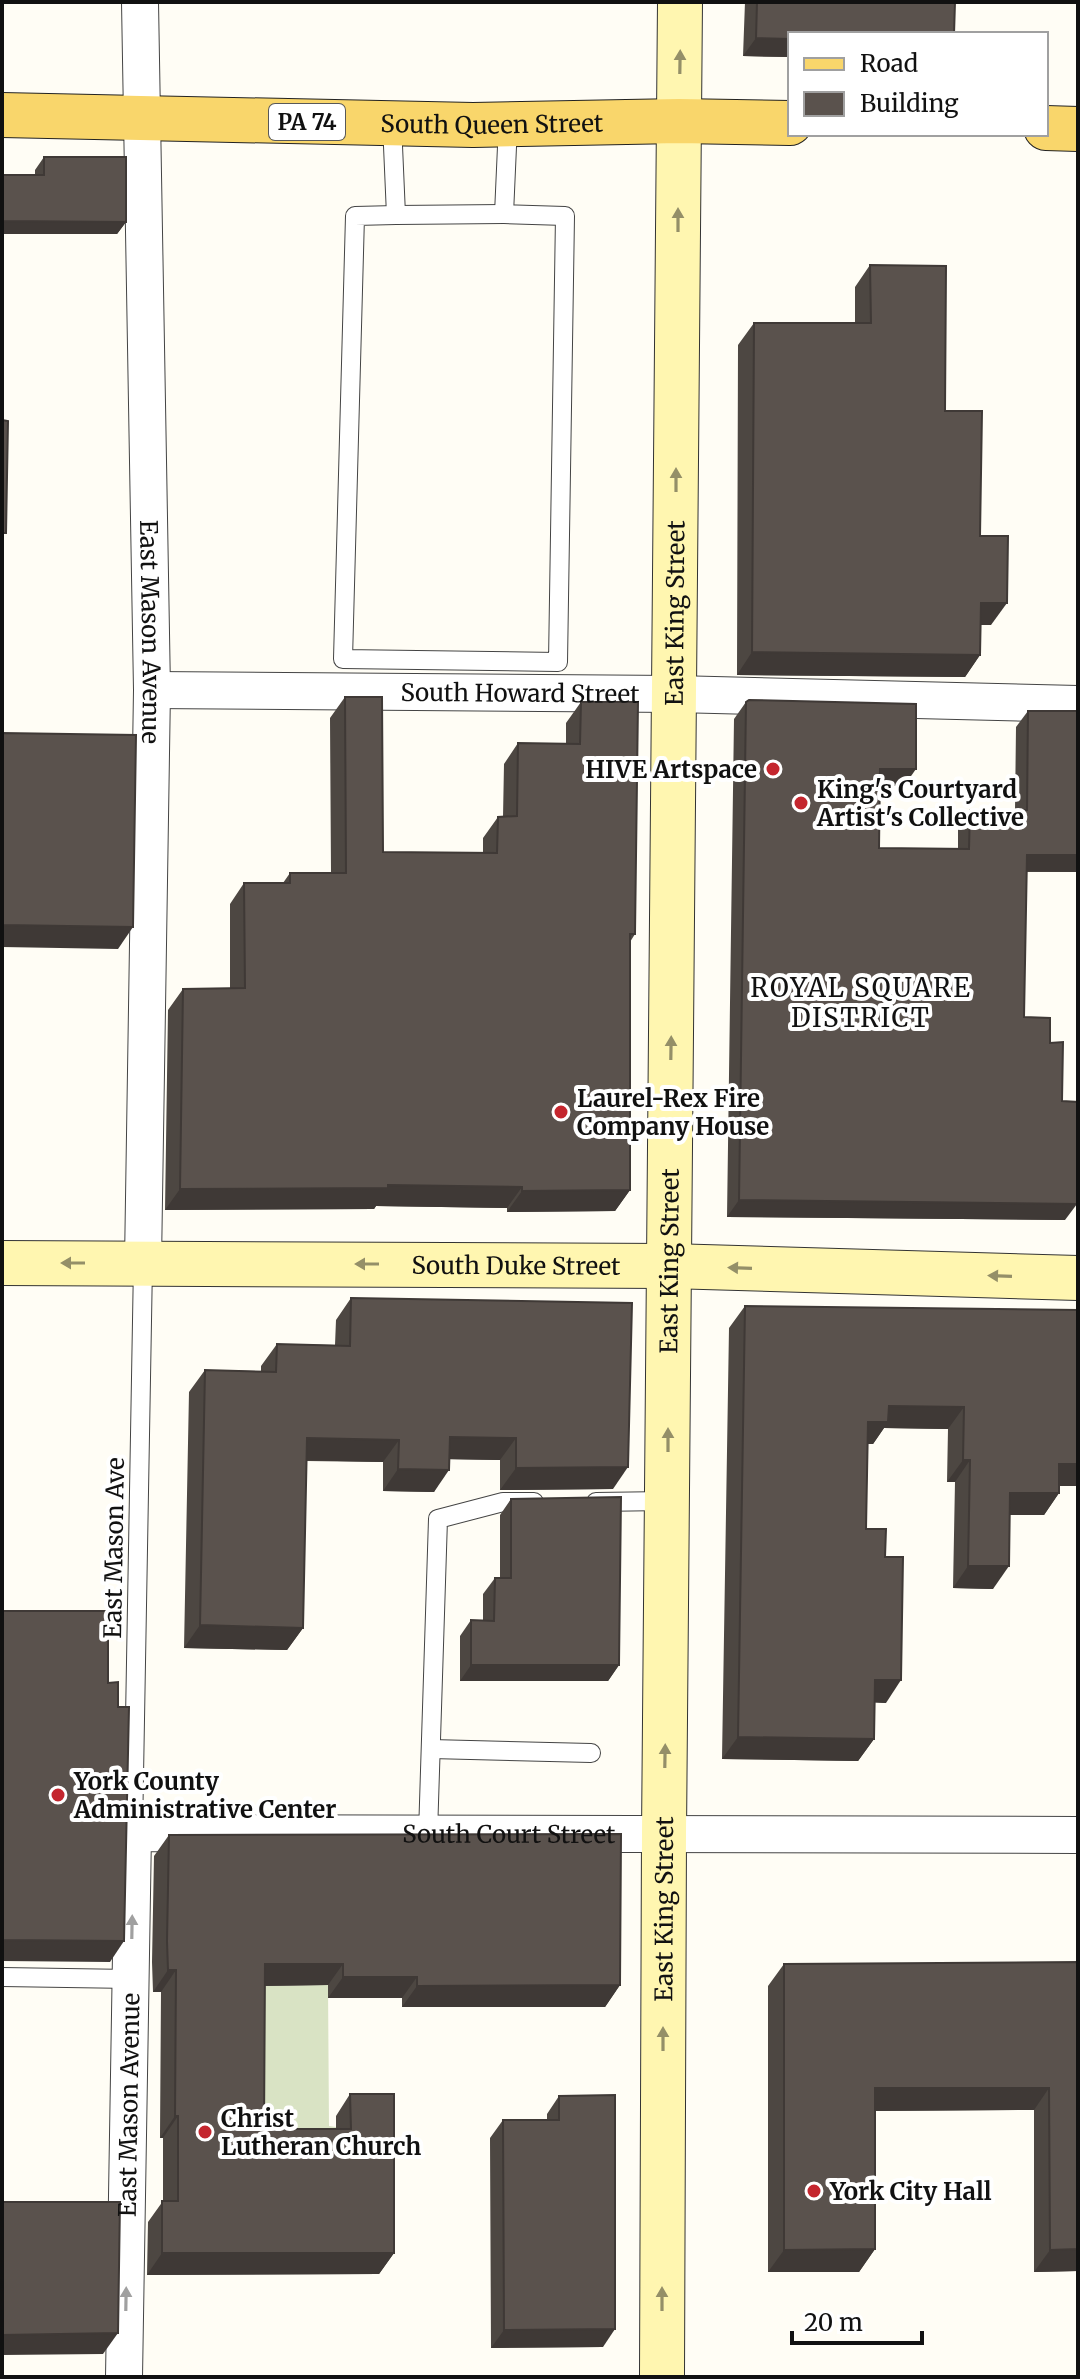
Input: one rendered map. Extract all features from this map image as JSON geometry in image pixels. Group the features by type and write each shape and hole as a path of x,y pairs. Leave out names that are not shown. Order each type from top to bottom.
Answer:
{"main road":[{"name":"South Queen Street","path":"2,115 392,123 788,123"},
{"path":"1048,128 1078,129"}],"street":[{"name":"East Mason Avenue","path":"140,2 152,690 143,1262"},
{"name":"East King Street","path":"662,2377 680,2"},
{"name":"South Howard Street","path":"152,690 675,694 1078,704"},
{"name":"South Duke Street","path":"2,1263 669,1266 1078,1278"},
{"name":"East Mason Avenue","path":"124,2377 133,1833"},
{"name":"South Court Street","path":"133,1833 1078,1835"}],"lane":[{"path":"392,123 396,215"},
{"path":"504,214 508,124"},
{"path":"396,215 565,216 558,662 343,659 355,216 396,215"},
{"name":"East Mason Ave","path":"133,1833 143,1262"},
{"path":"578,1502 668,1501"},
{"path":"428,1834 438,1519 503,1502 548,1502"},
{"path":"431,1749 591,1753"},
{"path":"2,1977 131,1979"}],"green space":[{"path":"328,1985 329,2126 336,2127 336,2150 249,2151 242,1986"}],"building":[{"path":"757,2 955,2 954,32 788,32 788,39 756,38"},
{"path":"44,157 126,157 126,222 2,221 2,175 44,175"},
{"path":"870,265 946,266 945,411 982,411 980,536 1008,536 1007,603 981,603 980,655 752,652 754,323 871,323"},
{"path":"2,420 8,421 6,533 2,533"},
{"path":"345,697 382,697 383,852 497,853 498,817 517,816 518,743 580,744 581,702 638,702 635,934 630,934 630,1190 522,1191 522,1187 388,1185 388,1188 180,1189 183,989 245,988 244,883 290,883 290,873 346,873"},
{"path":"746,702 916,704 916,769 880,769 879,848 969,849 970,810 1027,810 1028,711 1078,711 1078,855 1027,855 1024,1017 1050,1018 1050,1043 1063,1042 1062,1101 1078,1102 1077,1204 739,1200"},
{"path":"2,733 136,735 133,927 2,925"},
{"path":"351,1298 632,1303 628,1467 516,1468 516,1438 450,1437 449,1470 398,1469 399,1440 307,1438 303,1628 200,1625 205,1370 276,1372 277,1344 350,1346"},
{"path":"745,1306 1078,1310 1078,1464 1059,1464 1059,1493 1010,1493 1009,1566 968,1566 970,1460 963,1460 964,1407 889,1406 888,1422 868,1422 866,1529 886,1529 885,1557 903,1557 901,1680 875,1680 874,1739 738,1737"},
{"path":"621,1497 619,1665 471,1665 471,1620 494,1621 495,1578 511,1578 511,1499"},
{"name":"York County Administrative Center","path":"2,1611 108,1611 108,1683 118,1682 118,1707 129,1707 124,1941 2,1940"},
{"path":"621,1834 620,1985 417,1986 417,1977 343,1977 343,1964 265,1964 264,2129 351,2129 350,2094 394,2094 394,2253 162,2253 162,2201 178,2201 176,1970 168,1970 167,1941 169,1835"},
{"name":"York City Hall","path":"1078,1962 1078,2249 1050,2250 1049,2088 875,2088 875,2249 784,2250 784,1964"},
{"path":"615,2095 615,2329 504,2330 503,2120 559,2120 559,2096"},
{"path":"2,2202 120,2202 118,2333 2,2335"}],"place":[{"name":"HIVE Artspace","path":"773,769"},
{"name":"King's Courtyard Artist's Collective","path":"801,803"},
{"name":"Laurel-Rex Fire Company House","path":"561,1112"},
{"name":"York County Administrative Center","path":"58,1795"},
{"name":"Christ Lutheran Church","path":"205,2132"},
{"name":"York City Hall","path":"814,2191"}],"district":[{"name":"ROYAL SQUARE DISTRICT","path":"861,1002"}]}
